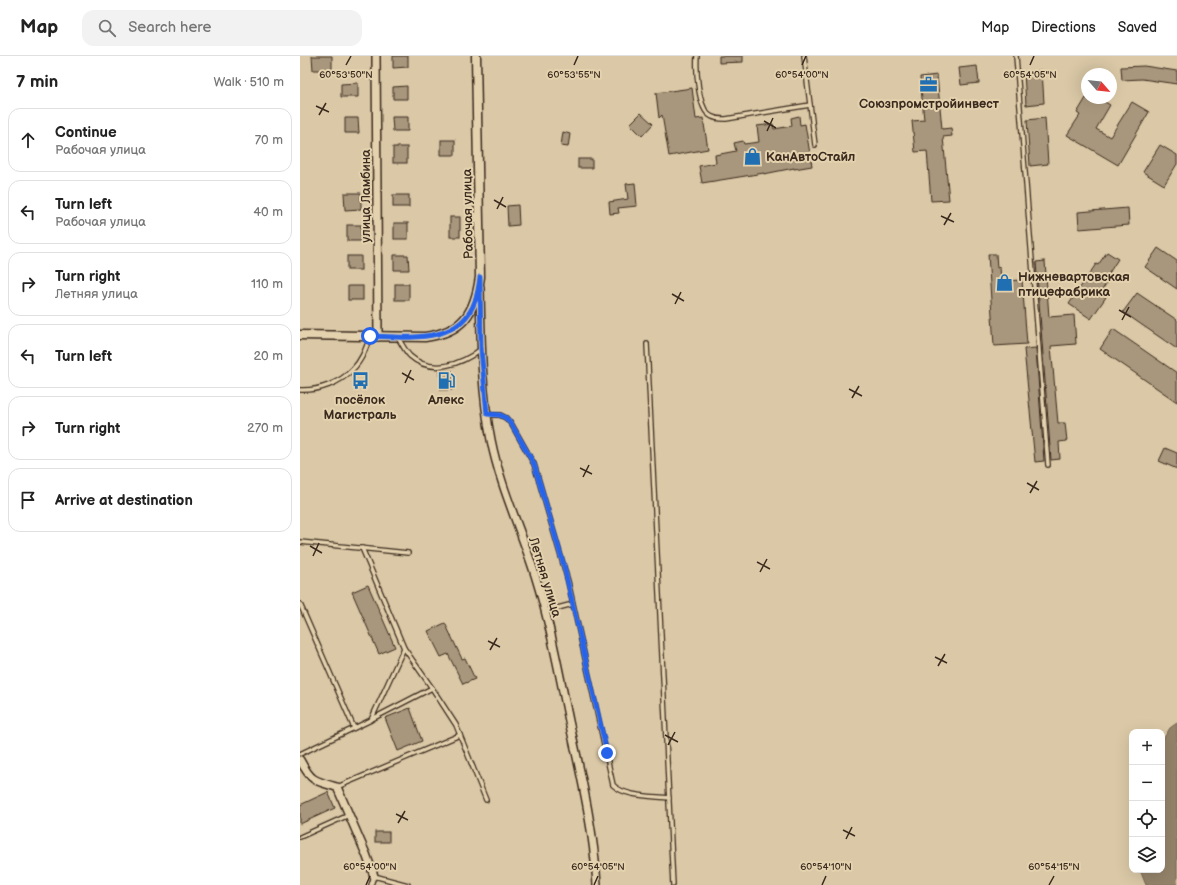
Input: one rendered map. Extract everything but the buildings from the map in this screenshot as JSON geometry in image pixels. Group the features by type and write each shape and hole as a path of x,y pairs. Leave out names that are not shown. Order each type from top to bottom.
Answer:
{"street":[{"name":"улица Ламбина","path":"374,337 376,56"},
{"name":"Рабочая улица","path":"300,335 374,337 434,336 456,327 462,322 472,308 478,291 480,277 476,56"},
{"name":"Летняя улица","path":"480,277 481,349 491,442 546,611 579,766 590,826 598,885"},
{"path":"300,760 307,773 314,780 337,787 374,876"}],"lane":[{"path":"697,56 700,96 707,114 712,117 726,119 810,105"},
{"path":"804,56 816,145"},
{"path":"1016,56 1048,465"},
{"path":"300,390 321,388 341,379 353,370 374,337"},
{"path":"398,337 406,352 418,362 435,366 454,365 470,358 481,349"},
{"path":"647,344 673,885"},
{"path":"487,414 500,415 506,418 512,425 534,464 564,566 613,785 619,790 628,793 669,798"},
{"path":"300,542 408,553"},
{"path":"362,548 404,648 448,712 460,735 486,800"},
{"path":"300,604 354,728"},
{"path":"546,611 573,604"},
{"path":"371,720 404,648"},
{"path":"300,754 371,720 432,688"},
{"path":"337,787 460,735"},
{"path":"300,837 349,814"},
{"path":"371,885 374,876 408,885"}],"shaded area":[{"path":"1177,723 1177,885 1146,885 1141,873 1165,873 1165,736 1170,728"}],"place":[{"name":"Союзпромстройинвест","path":"929,84"},
{"name":"КанАвтоСтайл","path":"753,156"},
{"name":"Нижневартовская птицефабрика","path":"1005,283"},
{"name":"посёлок Магистраль","path":"360,380"},
{"name":"Алекс","path":"446,380"}],"route":[{"path":"370,336 425,337 441,334 456,327 468,316 476,301 480,277 481,349 487,414 500,415 506,418 512,425 534,464 564,566 607,753"}]}
